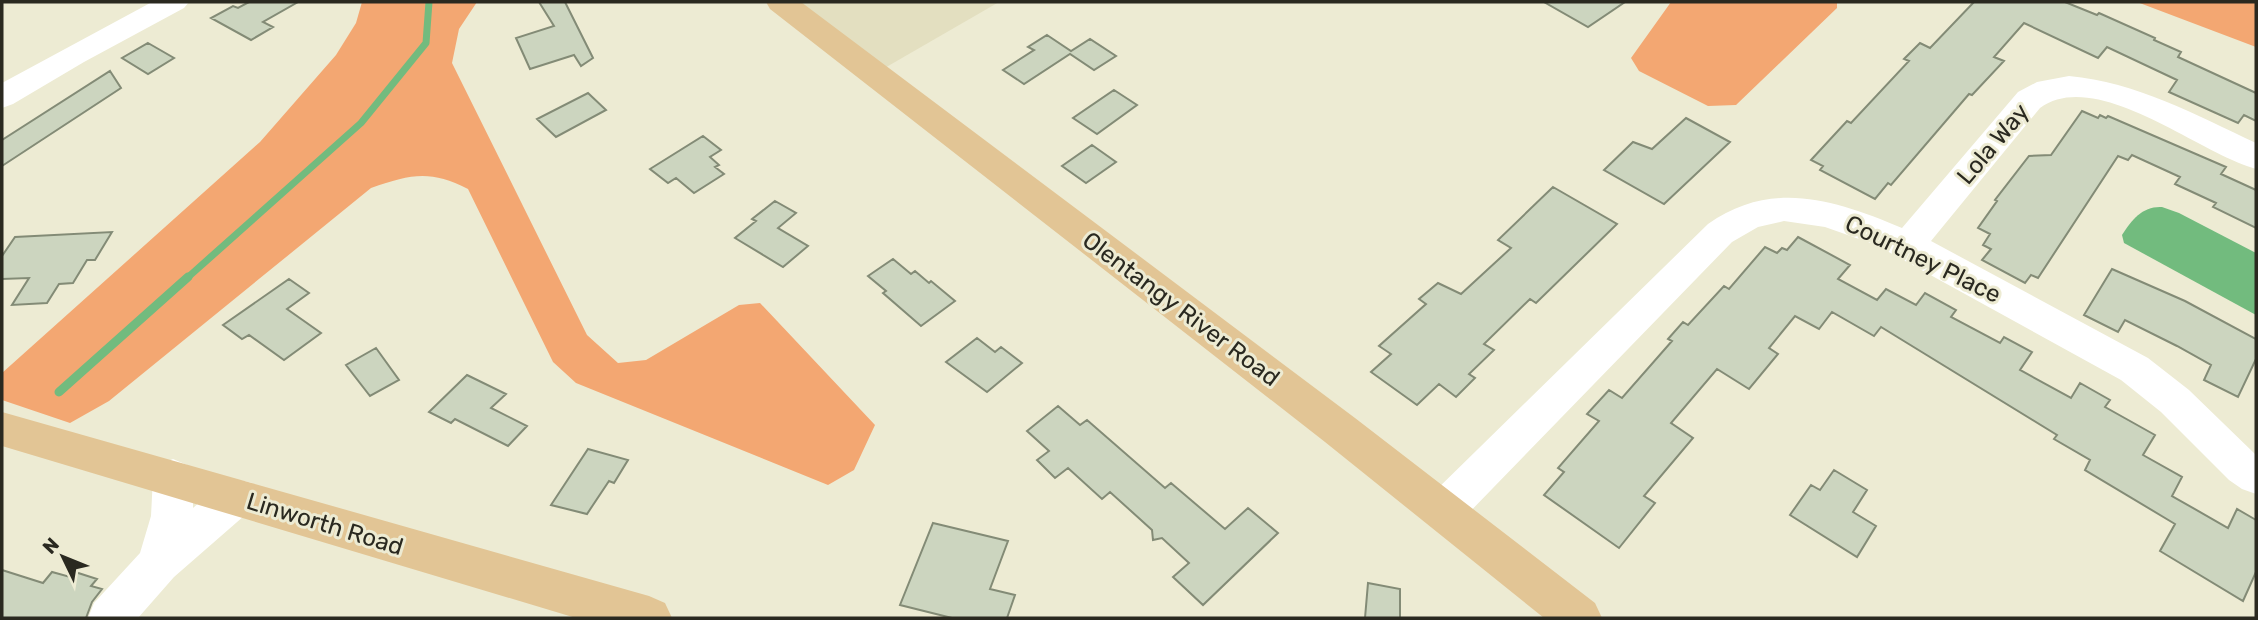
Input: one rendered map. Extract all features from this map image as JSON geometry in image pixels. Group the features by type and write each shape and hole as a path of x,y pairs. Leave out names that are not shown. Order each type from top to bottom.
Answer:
{"main road":[{"name":"Olentangy River Road","path":"781,2 1444,510 1579,618"},
{"name":"Linworth Road","path":"2,429 649,618"}],"street":[{"path":"2,97 73,55 174,2"},
{"name":"Lola Way","path":"1907,246 2029,100 2038,93 2053,88 2068,86 2110,92 2256,157"},
{"name":"Courtney Place","path":"1444,510 1720,233 1736,221 1774,209 1813,211 1841,217 1907,246 2141,373 2164,390 2236,463 2256,477"},
{"path":"159,563 172,516 173,477"},
{"path":"110,618 159,563 237,496"}],"shaded area":[{"path":"362,2 477,2 459,29 452,63 587,335 618,363 646,360 739,305 760,303 875,425 854,470 828,485 576,383 553,362 468,189 443,179 421,176 371,188 109,401 70,423 2,400 2,373 260,142 336,55 356,23"},
{"path":"782,2 999,2 876,73"},
{"path":"1671,2 1837,2 1837,8 1736,105 1708,106 1639,71 1631,58"},
{"path":"2137,2 2256,2 2256,47"},
{"path":"2162,207 2256,253 2256,315 2124,243 2122,235 2134,219 2144,211"}],"building":[{"path":"249,2 298,2 263,22 273,27 251,40 211,18 233,6 238,8"},
{"path":"539,2 565,2 593,58 581,66 574,55 530,69 516,38 554,26"},
{"path":"1544,2 1625,2 1588,27"},
{"path":"1974,2 2065,2 2097,15 2099,13 2181,52 2178,57 2256,93 2256,121 2244,115 2238,123 2169,92 2177,80 2107,47 2098,58 2024,23 1994,57 2004,61 1972,95 1969,94 1891,185 1888,183 1875,199 1820,170 1823,166 1811,160 1847,121 1851,123 1909,61 1904,59 1920,43 1930,48"},
{"path":"1047,35 1071,51 1090,39 1116,56 1094,70 1070,54 1024,84 1003,70 1034,50 1028,47"},
{"path":"148,43 174,58 148,74 122,58"},
{"path":"110,71 121,88 2,166 2,140"},
{"path":"1114,90 1137,105 1097,134 1073,118"},
{"path":"588,93 606,110 556,137 537,119"},
{"path":"2082,111 2098,118 2100,115 2106,118 2108,116 2226,167 2221,174 2256,190 2256,228 2213,207 2216,203 2175,184 2180,177 2132,155 2128,160 2118,156 2038,278 2031,275 2025,283 1982,260 1991,249 1983,245 1990,234 1978,228 1997,201 1995,200 2029,156 2051,155"},
{"path":"1686,118 1730,142 1664,204 1604,170 1633,142 1652,149"},
{"path":"703,136 721,150 710,157 719,165 715,167 724,174 694,193 676,178 668,183 650,169"},
{"path":"1092,145 1116,162 1086,183 1062,166"},
{"path":"1553,187 1617,224 1536,303 1530,299 1484,344 1494,350 1469,374 1475,378 1456,397 1439,384 1417,405 1371,372 1391,354 1379,346 1426,304 1419,299 1438,283 1461,294 1511,248 1498,240"},
{"path":"775,201 796,213 778,228 808,246 783,267 735,238 756,221 752,219"},
{"path":"112,232 95,260 87,260 73,283 59,284 47,303 12,305 29,278 2,279 2,256 15,237"},
{"path":"1798,237 1850,265 1838,279 1877,300 1886,289 1916,305 1925,293 1956,310 1951,317 2000,343 2004,337 2032,352 2020,370 2071,398 2080,383 2110,400 2105,407 2155,435 2143,455 2182,477 2172,496 2228,528 2237,509 2256,520 2256,572 2243,601 2160,551 2175,524 2085,470 2090,460 2054,439 2057,435 1881,327 1874,336 1832,312 1819,329 1795,316 1769,348 1778,354 1749,389 1717,369 1671,423 1693,438 1644,496 1655,503 1619,548 1544,495 1564,472 1558,468 1599,421 1587,414 1609,390 1622,398 1672,341 1668,339 1683,322 1688,325 1724,286 1729,289 1765,247 1777,253 1782,248 1787,250"},
{"path":"893,259 911,274 915,271 929,283 931,281 955,301 921,326 868,276"},
{"path":"2112,269 2185,301 2256,339 2256,359 2238,397 2204,380 2211,365 2177,346 2125,320 2118,332 2084,315"},
{"path":"289,279 309,293 287,309 321,333 284,360 249,335 242,339 223,325"},
{"path":"977,338 995,352 1001,347 1022,363 987,392 946,362"},
{"path":"376,348 399,380 370,396 346,365"},
{"path":"467,375 506,394 491,408 527,426 508,446 455,419 451,423 429,412"},
{"path":"1058,406 1080,425 1087,420 1165,488 1171,483 1225,529 1248,508 1278,533 1203,605 1173,577 1189,563 1162,538 1153,540 1152,530 1110,492 1102,499 1068,468 1055,478 1037,460 1049,451 1027,431"},
{"path":"588,449 628,460 614,483 609,481 587,514 551,505"},
{"path":"1834,470 1867,490 1853,512 1876,526 1857,557 1790,515 1811,485 1820,490"},
{"path":"933,523 1008,541 990,589 1015,595 1007,618 952,618 900,605"},
{"path":"2,570 43,583 52,572 70,577 75,572 97,579 91,586 102,589 92,602 86,618 2,618"},
{"path":"1368,583 1400,589 1400,618 1365,618"}],"waterway":[{"path":"186,279 361,123 426,43 429,2"},
{"path":"59,392 188,277"}]}
